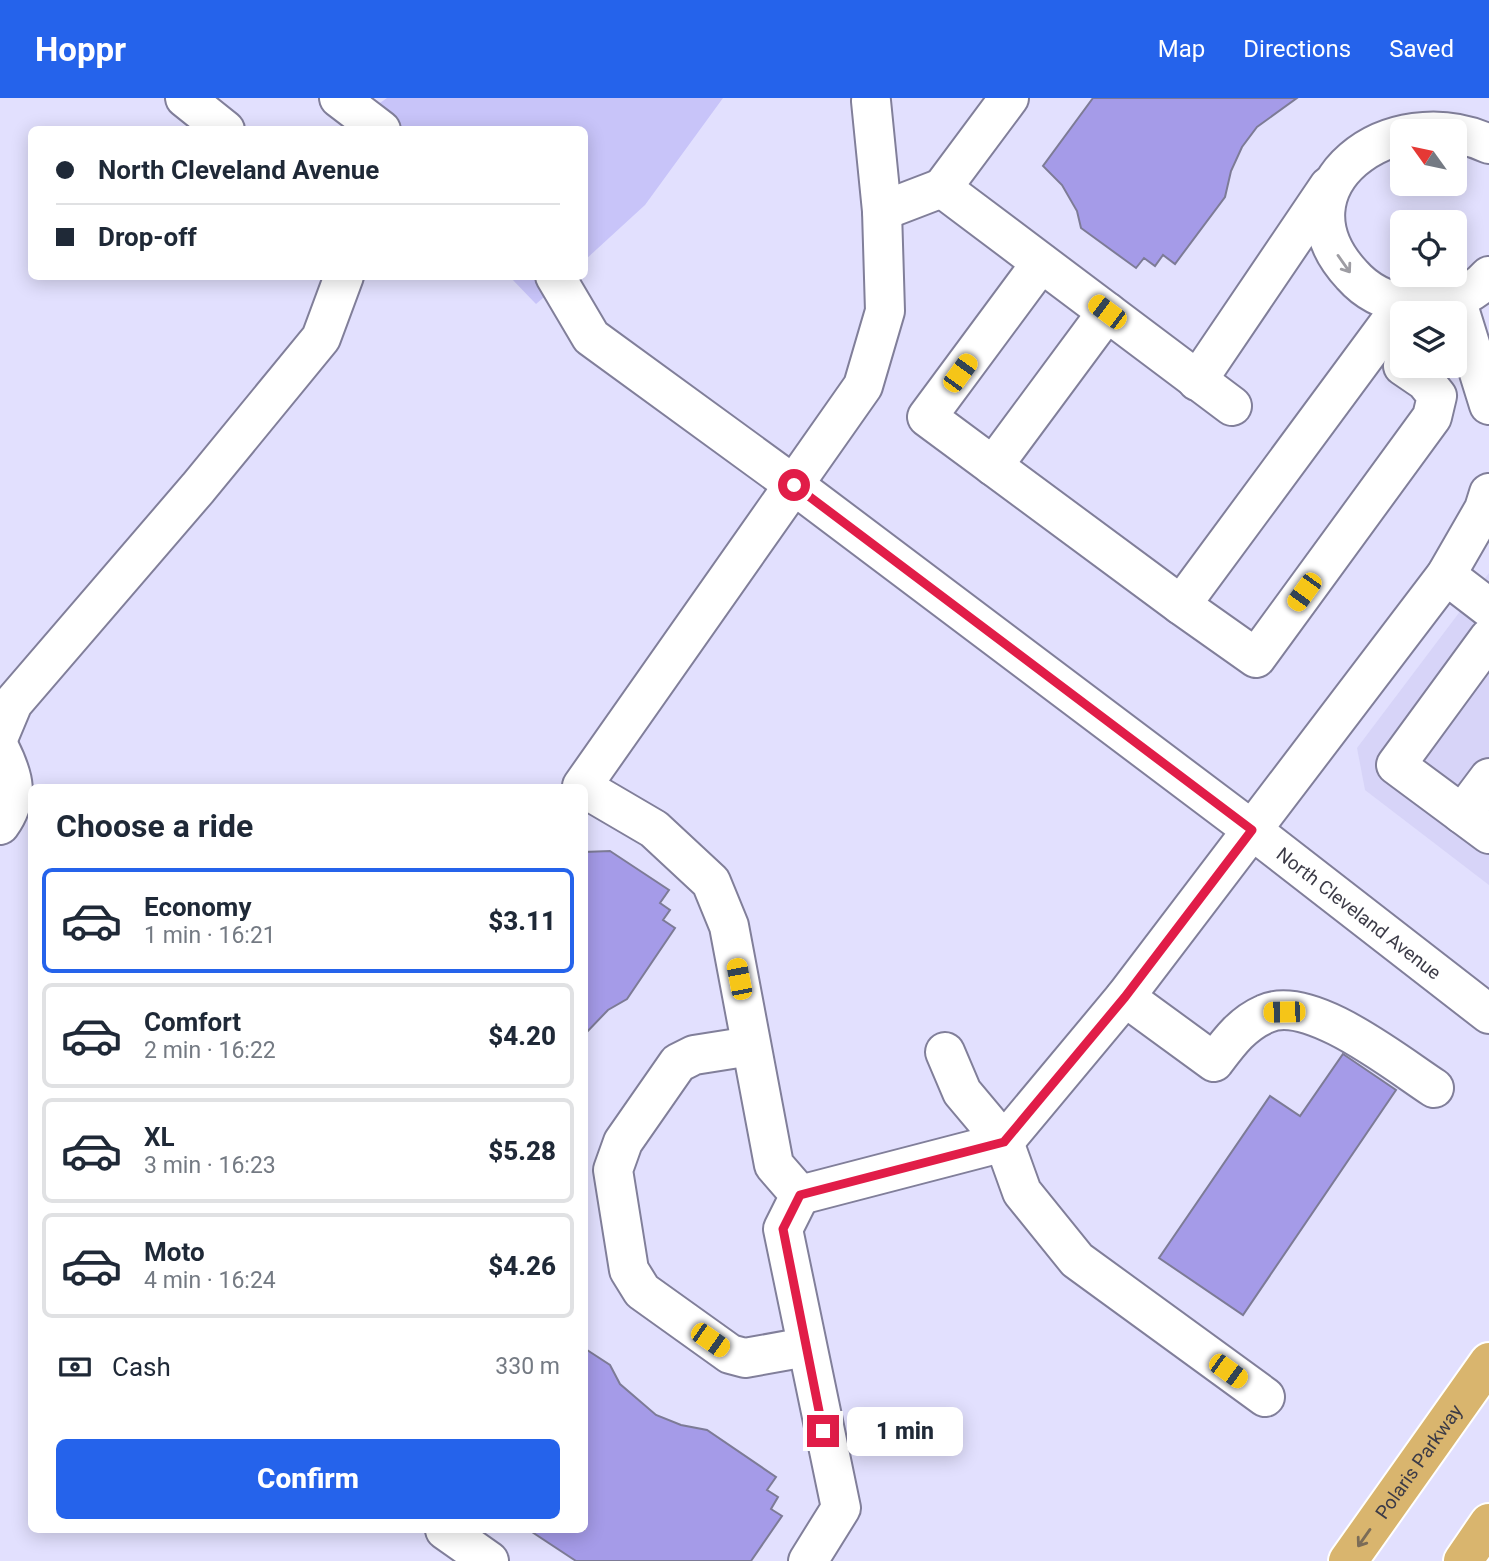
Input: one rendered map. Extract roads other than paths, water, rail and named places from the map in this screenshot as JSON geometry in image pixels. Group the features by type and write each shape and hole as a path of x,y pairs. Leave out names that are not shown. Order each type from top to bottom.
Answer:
{"main road":[{"name":"Polaris Parkway","path":"1348,1561 1489,1362"},
{"path":"1463,1561 1489,1523"}],"street":[{"path":"184,98 220,126"},
{"path":"339,98 376,126"},
{"path":"882,211 942,188 1009,98"},
{"path":"584,784 863,386 885,311 882,211 871,101"},
{"path":"1390,301 1363,287 1340,263 1328,233 1326,200 1335,169 1354,142 1381,123 1413,115 1443,117 1471,128 1489,144"},
{"path":"1197,381 1330,184"},
{"path":"942,188 1232,406"},
{"path":"1041,262 927,417 1256,658 1432,417 1437,396 1421,378"},
{"path":"1447,301 1456,299 1489,276"},
{"path":"0,734 13,703 198,488 321,338 343,280"},
{"name":"North Cleveland Avenue","path":"557,280 591,337 692,408 1252,830 1489,1014"},
{"path":"1456,299 1489,405"},
{"path":"993,466 1107,312"},
{"path":"1181,605 1390,361"},
{"path":"808,1561 841,1508 783,1229 800,1195 1004,1142 1125,997 1446,575 1484,509 1489,494"},
{"path":"1446,575 1489,608"},
{"path":"1489,638 1396,765 1476,824 1489,778"},
{"path":"0,749 14,777 10,811 0,825"},
{"path":"588,790 654,829 711,882 729,926 774,1165 800,1195"},
{"path":"1125,997 1214,1062 1237,1032 1267,1012 1302,1012 1331,1021 1434,1088"},
{"path":"751,1046 694,1055 678,1063 623,1142 612,1170 629,1270 642,1291 730,1354 745,1358 806,1347"},
{"path":"946,1052 962,1093 1004,1142 1022,1192 1077,1259 1265,1397"},
{"path":"449,1533 489,1561"}]}
